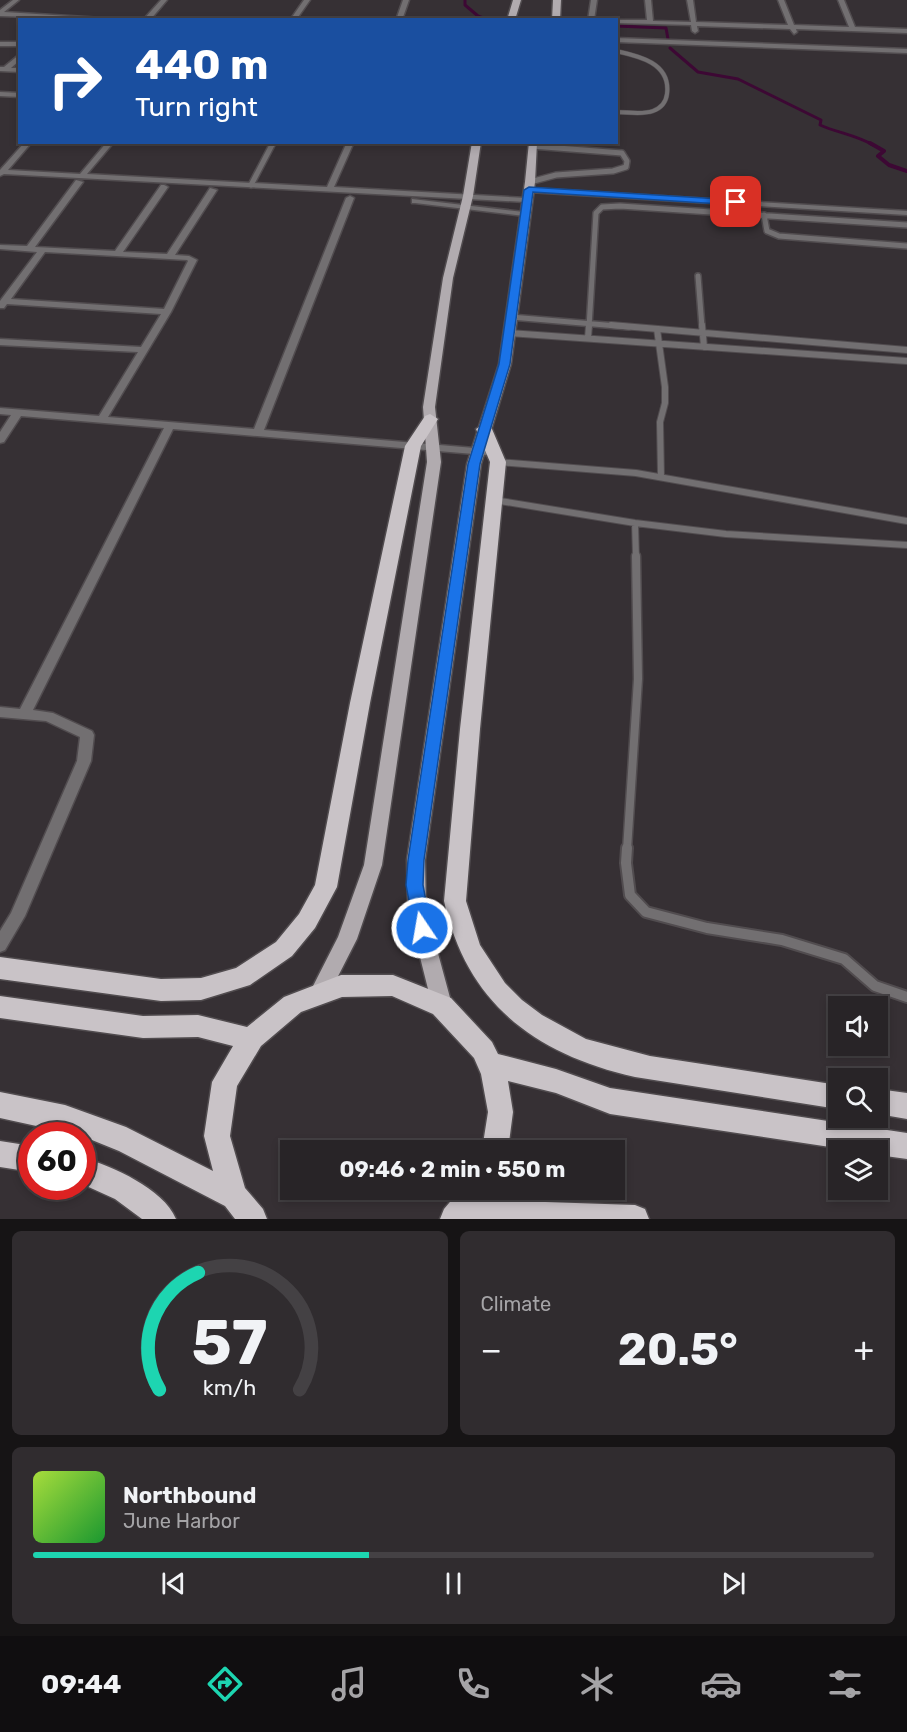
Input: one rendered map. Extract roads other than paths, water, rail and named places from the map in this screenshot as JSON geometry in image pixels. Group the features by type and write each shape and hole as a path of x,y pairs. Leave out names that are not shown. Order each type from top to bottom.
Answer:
{"highway":[{"path":"0,968 151,989 201,989 242,977 284,949 307,921 326,888 363,692 430,419"},
{"path":"484,429 490,456 494,500 455,901 458,923 472,957 489,984 531,1022 579,1048 648,1068 828,1095"},
{"path":"253,1219 234,1196 219,1156 217,1114 228,1074 250,1039 282,1010 321,990 352,984 384,984 414,991 442,1005 470,1030 491,1064 500,1101 499,1140"},
{"path":"0,1006 143,1027 198,1026 250,1039"},
{"path":"491,1064 556,1081 610,1101 907,1146"},
{"path":"888,1103 907,1106"},
{"path":"0,1105 65,1118 126,1140 234,1196"},
{"path":"0,1154 18,1157"},
{"path":"96,1175 126,1191 162,1219"},
{"path":"457,1216 469,1200"},
{"path":"457,1216 543,1214 635,1219"}],"main road":[{"path":"512,18 517,0"},
{"path":"557,0 557,18"},
{"path":"430,419 429,407 448,278 467,203 477,144"},
{"path":"484,429 502,377 528,191 532,144"},
{"path":"321,990 347,939 373,866 434,462 424,446"},
{"path":"442,1005 417,909 416,860 474,464 490,456"}],"street":[{"path":"0,14 16,0"},
{"path":"148,18 164,0"},
{"path":"294,18 307,0"},
{"path":"400,18 406,0"},
{"path":"591,18 594,0"},
{"path":"648,0 650,23"},
{"path":"690,0 697,43"},
{"path":"780,0 801,47"},
{"path":"842,0 854,30"},
{"path":"0,14 73,18"},
{"path":"618,21 907,31"},
{"path":"881,30 891,50"},
{"path":"618,40 907,51"},
{"path":"0,44 18,45"},
{"path":"3,69 18,58"},
{"path":"3,69 18,70"},
{"path":"0,101 3,94 18,95"},
{"path":"1,174 27,144"},
{"path":"29,249 80,179 109,144"},
{"path":"329,190 350,144"},
{"path":"1,174 329,190 467,203 524,214"},
{"path":"80,179 164,187 429,203 467,203 528,191 907,213"},
{"path":"117,254 164,187"},
{"path":"169,257 213,190"},
{"path":"257,434 350,198"},
{"path":"0,247 193,260 166,312 101,421"},
{"path":"2,304 43,249"},
{"path":"2,304 166,312"},
{"path":"0,342 143,350"},
{"path":"0,411 169,427 424,446 490,456"},
{"path":"0,440 18,412"},
{"path":"24,714 169,427"},
{"path":"0,712 48,716 87,735 84,761 17,916 0,945"}],"lane":[{"path":"618,52 653,62 665,74 668,90 665,103 656,111 618,112"},
{"path":"251,185 273,144"},
{"path":"528,191 573,173 613,171 626,166 627,161 622,153 532,144"},
{"path":"588,338 596,213 598,209 607,205 907,225"},
{"path":"764,215 767,231 779,236 907,246"},
{"path":"698,276 704,347"},
{"path":"511,317 907,350"},
{"path":"657,329 665,387 665,404 660,422 662,477"},
{"path":"509,333 907,361"},
{"path":"490,456 662,477 907,521"},
{"path":"494,500 634,523 726,534 907,545"},
{"path":"634,523 638,679 626,863 630,895 646,912 707,928 782,940 844,959 875,986 907,996"}],"waterway":[{"path":"465,0 465,5 483,18"},
{"path":"618,26 666,28 668,39"},
{"path":"670,48 698,72 738,79 821,120 820,125 873,145"},
{"path":"870,143 884,151 878,156 889,165 907,171"}]}
